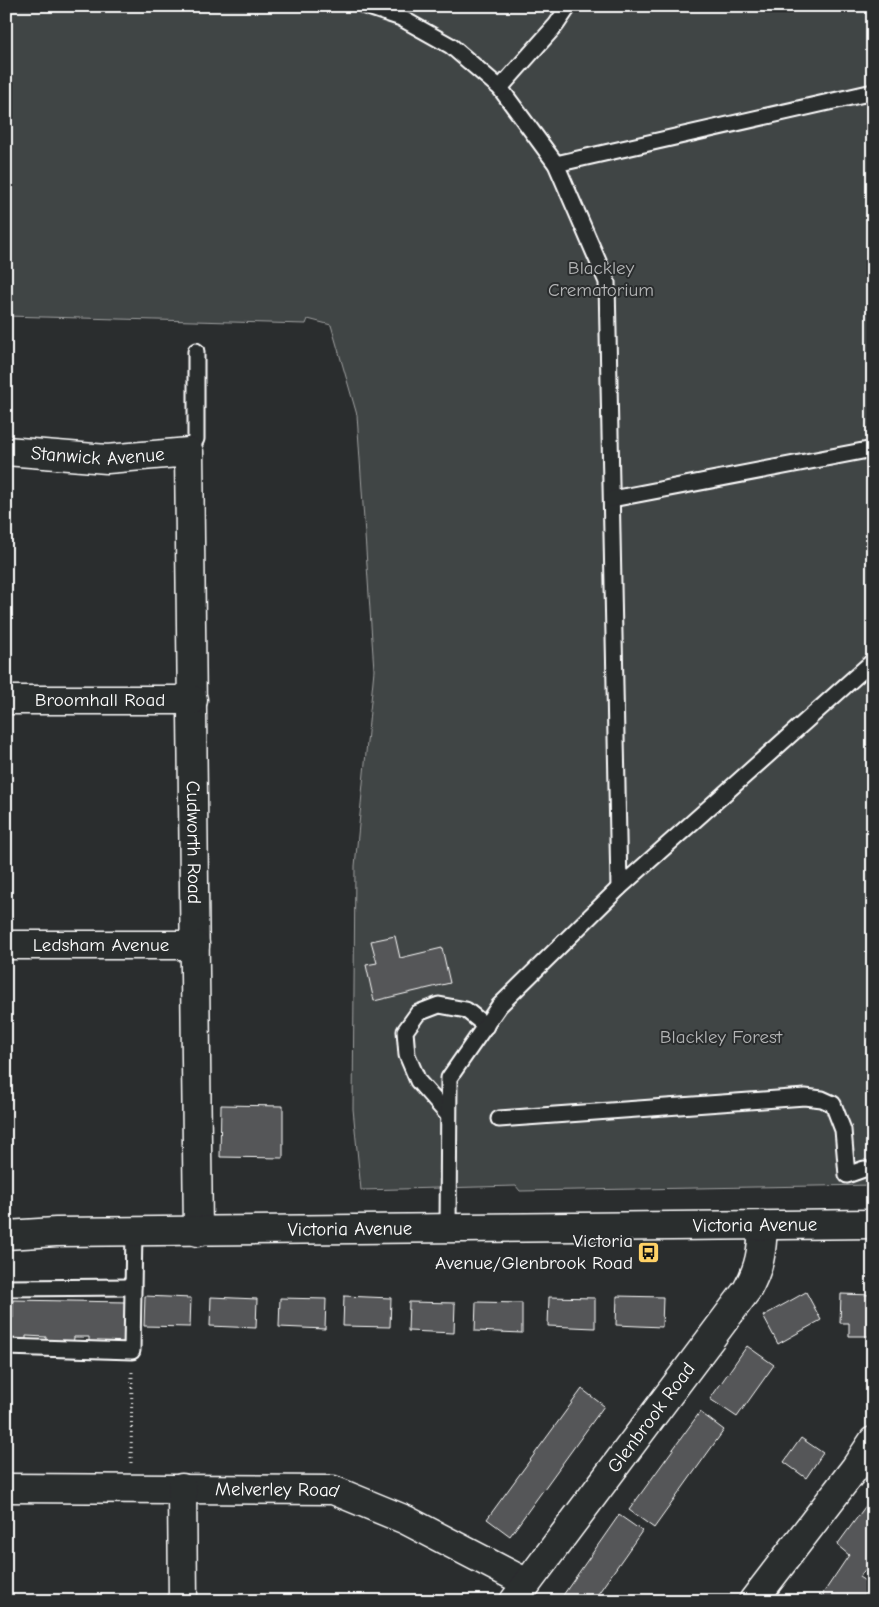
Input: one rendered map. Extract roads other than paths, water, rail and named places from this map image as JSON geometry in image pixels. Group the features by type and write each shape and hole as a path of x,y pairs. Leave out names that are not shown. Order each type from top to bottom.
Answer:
{"street":[{"name":"Stanwick Avenue","path":"6,451 107,459 190,452"},
{"name":"Cudworth Road","path":"190,452 198,1232"},
{"name":"Broomhall Road","path":"6,700 193,700"},
{"name":"Ledsham Avenue","path":"6,945 195,945"},
{"name":"Victoria Avenue","path":"6,1235 56,1232 873,1224"},
{"name":"Glenbrook Road","path":"520,1592 747,1290 760,1263 763,1225"},
{"path":"753,1601 873,1441"},
{"name":"Melverley Road","path":"6,1488 333,1490 406,1520 520,1592"},
{"path":"182,1488 183,1601"}],"lane":[{"path":"366,6 400,18 451,46 500,88 556,164 607,282 619,888"},
{"path":"500,88 556,25 569,6"},
{"path":"556,164 873,92"},
{"path":"190,452 196,440 196,350"},
{"path":"612,499 873,449"},
{"path":"448,1229 449,1078 499,1006 619,888 873,661"},
{"path":"448,1115 418,1081 407,1055 405,1031 418,1013 439,1005 466,1010 486,1026"},
{"path":"499,1119 806,1097 822,1099 833,1104 843,1130 847,1175 864,1169"},
{"path":"6,1347 132,1351 134,1232"},
{"path":"6,1288 134,1287"}],"place":[{"name":"Victoria Avenue/Glenbrook Road","path":"649,1252"}],"park label":[{"name":"Blackley Crematorium","path":"601,279"},
{"name":"Blackley Forest","path":"721,1037"}]}
